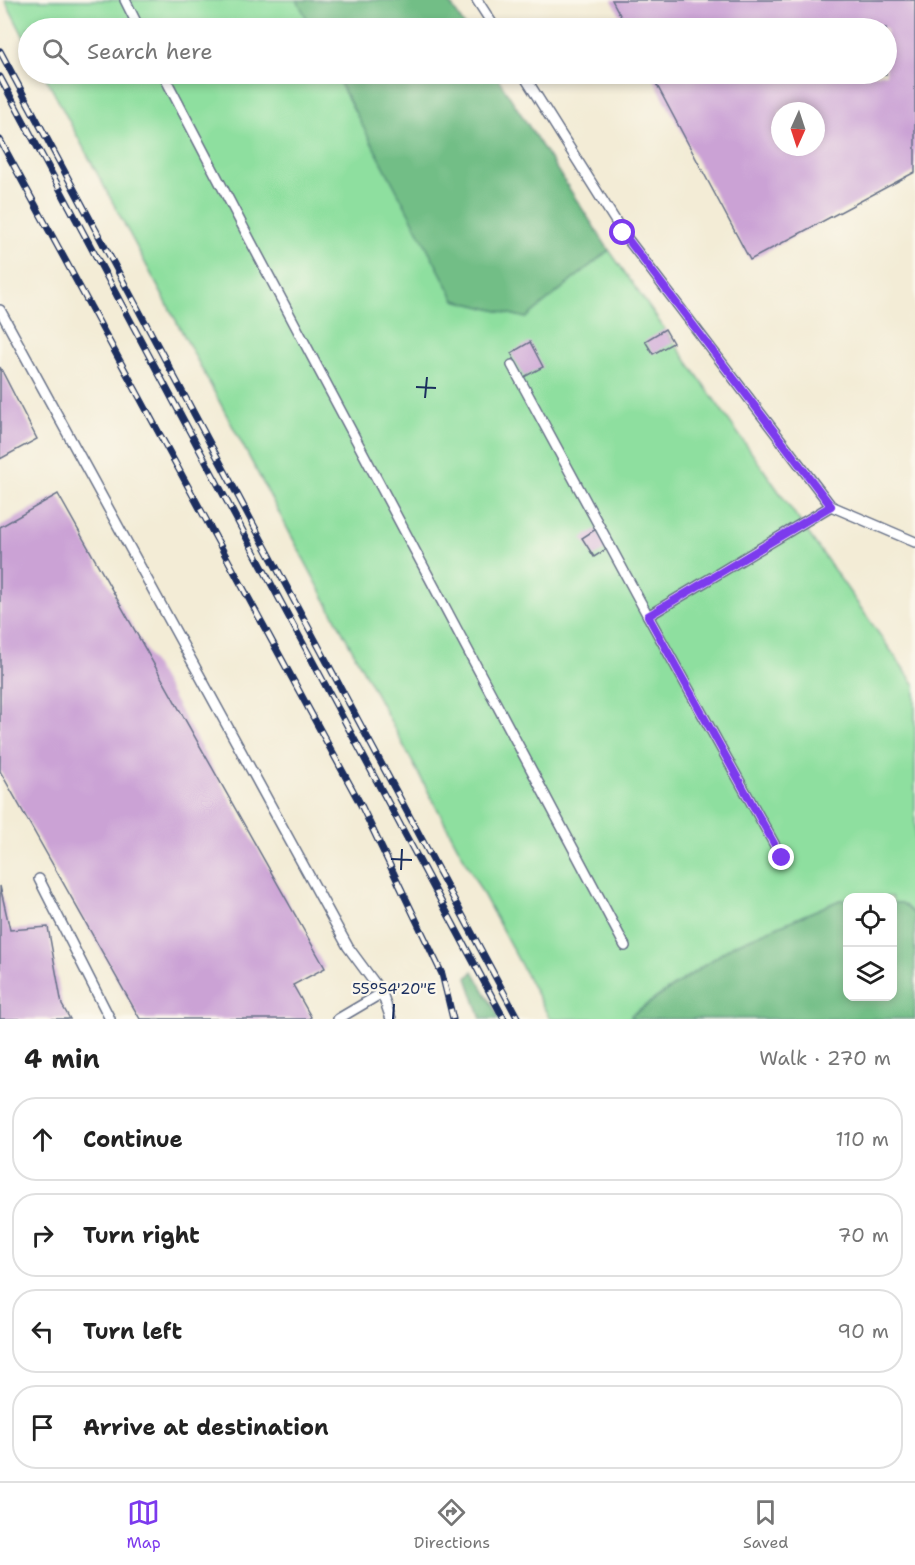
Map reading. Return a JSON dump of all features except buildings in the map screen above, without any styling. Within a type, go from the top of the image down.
[{"type":"lane","points":[[125,0],[135,18]]},
{"type":"lane","points":[[477,0],[489,18]]},
{"type":"lane","points":[[168,84],[626,946]]},
{"type":"lane","points":[[529,84],[623,233],[831,506],[915,542]]},
{"type":"lane","points":[[0,310],[348,947],[382,993],[391,1019]]},
{"type":"lane","points":[[512,365],[782,858]]},
{"type":"lane","points":[[648,616],[831,506]]},
{"type":"lane","points":[[39,879],[110,1019]]},
{"type":"lane","points":[[338,1019],[382,993]]},
{"type":"green space","points":[[5,0],[297,0],[307,18],[18,18],[18,25]]},
{"type":"green space","points":[[297,0],[448,0],[460,18],[307,18]]},
{"type":"green space","points":[[49,84],[340,84],[456,300],[526,318],[609,250],[915,685],[915,915],[902,903],[897,903],[897,893],[843,893],[843,900],[734,945],[631,1015],[633,1019],[550,1019]]},
{"type":"green space","points":[[340,84],[501,84],[609,250],[526,318],[455,300]]},
{"type":"green space","points":[[843,900],[843,1001],[897,1001],[897,903],[902,903],[915,915],[915,1019],[633,1019],[631,1016],[734,945]]},
{"type":"green space","points":[[473,971],[500,1019],[481,1019],[467,978]]},
{"type":"railway","points":[[0,51],[518,1019]]},
{"type":"railway","points":[[0,77],[504,1019]]},
{"type":"railway","points":[[0,140],[362,807],[442,974],[453,1019]]},
{"type":"route","points":[[623,233],[831,506],[648,616],[782,858]]}]
